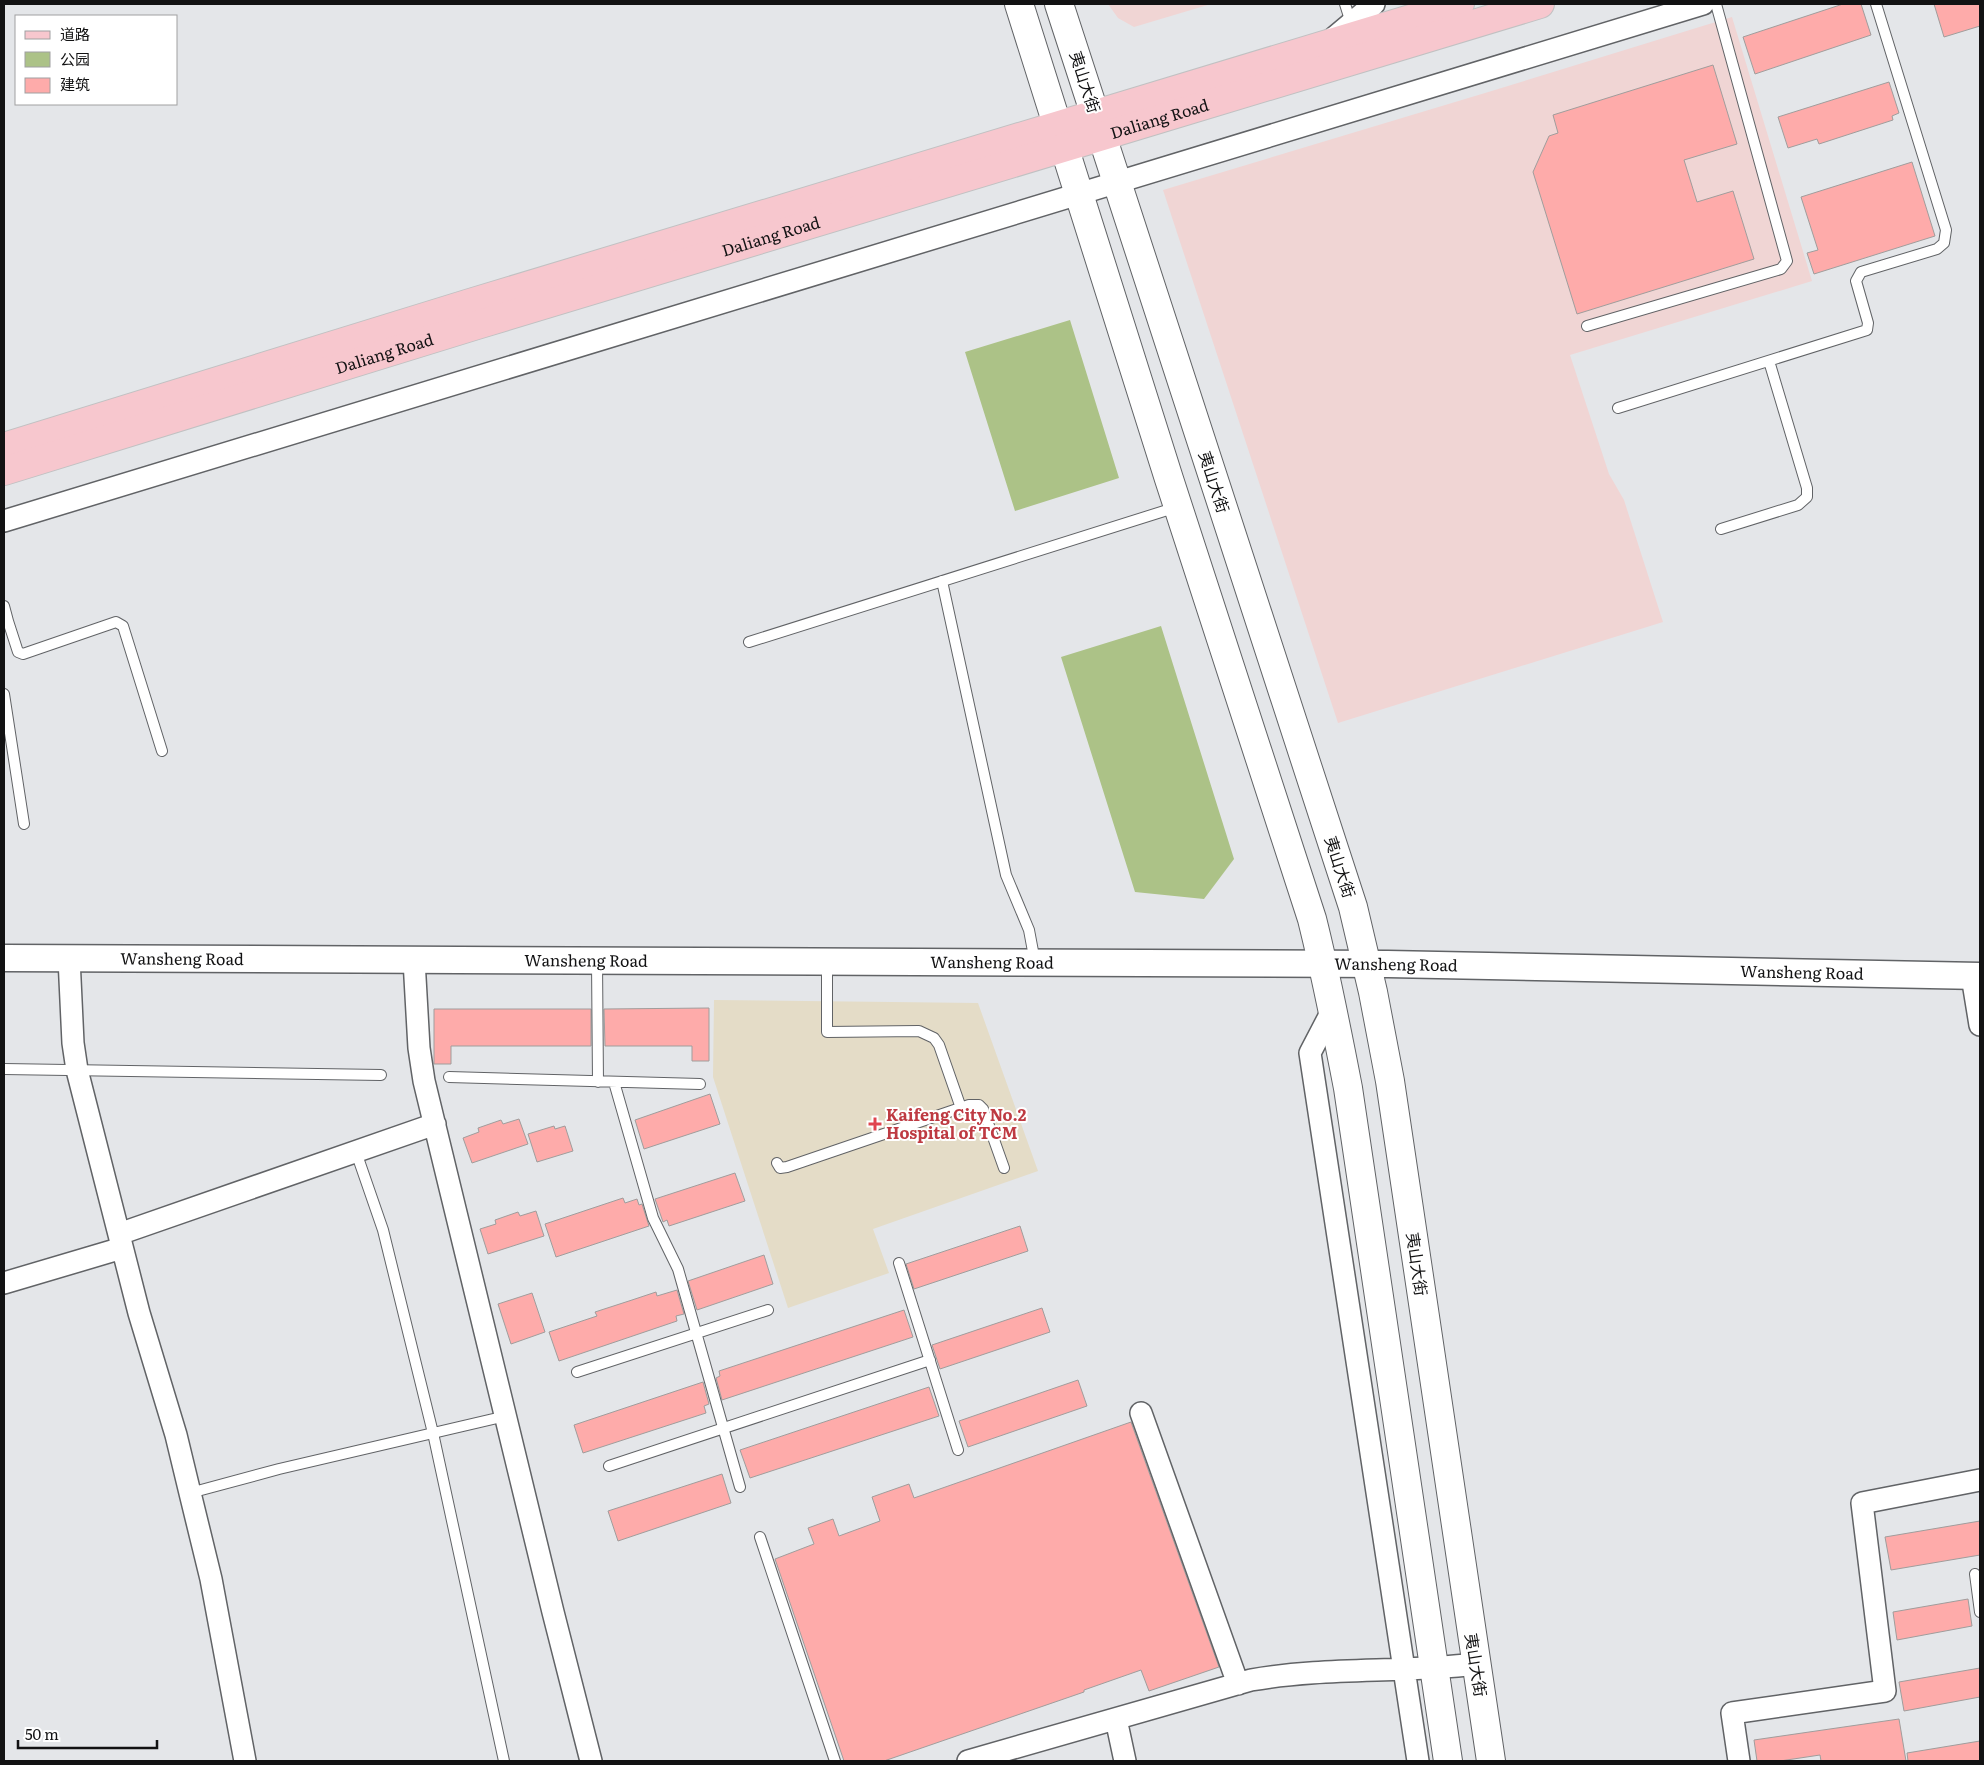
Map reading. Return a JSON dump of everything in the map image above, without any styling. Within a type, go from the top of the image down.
[{"type":"main road","points":[[1020,4],[1178,506],[1312,919],[1323,964],[1348,1088],[1448,1761]]},
{"type":"main road","name":"夷山大街","points":[[1059,4],[1353,907],[1390,1081],[1491,1761]]},
{"type":"main road","name":"Daliang Road","points":[[1098,125],[1325,45],[1460,4]]},
{"type":"main road","name":"Daliang Road","points":[[4,447],[470,303],[1098,125],[1540,4]]},
{"type":"main road","name":"Daliang Road","points":[[4,471],[467,328],[1061,136]]},
{"type":"street","points":[[1325,45],[1348,13],[1374,4]]},
{"type":"street","points":[[4,521],[1702,4]]},
{"type":"street","name":"Wansheng Road","points":[[4,958],[1366,964],[1976,976]]},
{"type":"street","points":[[69,958],[72,1043],[77,1070],[139,1313],[176,1435],[211,1579],[245,1761]]},
{"type":"street","points":[[414,960],[419,1048],[424,1081],[591,1761]]},
{"type":"street","points":[[1976,976],[1980,1024]]},
{"type":"street","points":[[1333,1009],[1310,1053],[1418,1761]]},
{"type":"street","points":[[4,1283],[435,1124]]},
{"type":"street","points":[[1141,1413],[1238,1684]]},
{"type":"street","points":[[1740,1761],[1732,1713],[1885,1691],[1862,1503],[1980,1480]]},
{"type":"street","points":[[968,1761],[991,1758],[1238,1684],[1287,1674],[1434,1669],[1476,1664]]},
{"type":"street","points":[[1116,1719],[1125,1761]]},
{"type":"lane","points":[[1587,326],[1781,269],[1787,261],[1716,4]]},
{"type":"lane","points":[[1618,408],[1867,330],[1868,323],[1856,282],[1862,272],[1936,249],[1944,243],[1946,230],[1876,4]]},
{"type":"lane","points":[[1721,529],[1798,505],[1808,497],[1807,488],[1768,361]]},
{"type":"lane","points":[[749,642],[1178,506]]},
{"type":"lane","points":[[942,581],[1006,874],[1029,930],[1035,963]]},
{"type":"lane","points":[[4,606],[6,622],[18,652],[23,654],[116,622],[123,626],[162,751]]},
{"type":"lane","points":[[4,694],[24,824]]},
{"type":"lane","points":[[597,961],[598,1082]]},
{"type":"lane","points":[[827,962],[827,1032],[919,1031],[934,1038],[939,1045],[961,1108]]},
{"type":"lane","points":[[4,1069],[381,1075]]},
{"type":"lane","points":[[449,1077],[700,1084]]},
{"type":"lane","points":[[614,1082],[653,1218],[678,1269],[740,1487]]},
{"type":"lane","points":[[777,1163],[780,1168],[787,1167],[969,1105],[979,1106],[983,1109],[1004,1168]]},
{"type":"lane","points":[[356,1152],[383,1230],[433,1433],[504,1761]]},
{"type":"lane","points":[[900,1263],[958,1450]]},
{"type":"lane","points":[[577,1372],[768,1310]]},
{"type":"lane","points":[[609,1466],[930,1360]]},
{"type":"lane","points":[[190,1493],[279,1469],[506,1416]]},
{"type":"lane","points":[[760,1537],[835,1761]]},
{"type":"lane","points":[[1975,1574],[1980,1612]]},
{"type":"shaded area","points":[[1108,4],[1211,4],[1134,27],[1118,18]]},
{"type":"shaded area","points":[[1732,17],[1812,281],[1570,355],[1609,474],[1624,500],[1663,622],[1338,723],[1163,190]]},
{"type":"shaded area","name":"Kaifeng City No.2 Hospital of TCM","points":[[714,1000],[978,1003],[1038,1171],[873,1229],[889,1273],[788,1308],[713,1077]]},
{"type":"green space","points":[[1070,320],[1119,478],[1015,511],[965,352]]},
{"type":"green space","points":[[1161,626],[1234,859],[1204,899],[1135,892],[1061,657]]},
{"type":"building","points":[[1843,4],[1861,4],[1871,35],[1755,74],[1743,37]]},
{"type":"building","points":[[1934,4],[1980,4],[1980,26],[1944,37]]},
{"type":"building","points":[[1713,65],[1737,144],[1684,160],[1697,202],[1733,191],[1754,259],[1577,314],[1533,172],[1549,136],[1558,133],[1553,115]]},
{"type":"building","points":[[1889,82],[1899,113],[1892,116],[1893,120],[1819,144],[1817,139],[1788,148],[1778,117]]},
{"type":"building","points":[[1912,162],[1935,236],[1814,274],[1807,253],[1818,250],[1801,197]]},
{"type":"building","points":[[709,1008],[709,1061],[692,1061],[692,1046],[605,1046],[604,1009]]},
{"type":"building","points":[[434,1009],[591,1009],[591,1046],[451,1046],[451,1064],[434,1064]]},
{"type":"building","points":[[710,1094],[720,1124],[644,1149],[635,1120]]},
{"type":"building","points":[[519,1119],[528,1144],[472,1163],[463,1138],[479,1132],[478,1128],[501,1120],[503,1124]]},
{"type":"building","points":[[554,1126],[555,1129],[565,1126],[573,1151],[537,1162],[528,1134]]},
{"type":"building","points":[[735,1173],[745,1201],[669,1226],[667,1220],[663,1222],[655,1199]]},
{"type":"building","points":[[623,1198],[625,1203],[637,1199],[639,1205],[642,1204],[649,1226],[556,1257],[545,1224]]},
{"type":"building","points":[[536,1211],[544,1236],[488,1254],[480,1229],[496,1224],[495,1220],[518,1212],[520,1216]]},
{"type":"building","points":[[1020,1226],[1028,1251],[914,1289],[906,1264]]},
{"type":"building","points":[[764,1255],[773,1284],[697,1310],[688,1281]]},
{"type":"building","points":[[677,1290],[684,1314],[676,1316],[677,1321],[559,1361],[549,1332],[597,1316],[595,1312],[656,1292],[657,1296]]},
{"type":"building","points":[[532,1293],[545,1332],[511,1344],[498,1304]]},
{"type":"building","points":[[1042,1308],[1050,1332],[940,1369],[932,1345]]},
{"type":"building","points":[[904,1310],[913,1337],[722,1400],[716,1378],[720,1376],[719,1371]]},
{"type":"building","points":[[1078,1380],[1087,1406],[968,1447],[959,1421]]},
{"type":"building","points":[[703,1382],[709,1404],[704,1406],[706,1413],[583,1453],[574,1425]]},
{"type":"building","points":[[929,1387],[939,1416],[750,1478],[740,1450]]},
{"type":"building","points":[[1131,1422],[1219,1667],[1149,1691],[1141,1670],[1084,1690],[1084,1692],[884,1761],[844,1761],[775,1559],[814,1544],[808,1528],[833,1519],[839,1536],[880,1521],[872,1497],[909,1484],[914,1498]]},
{"type":"building","points":[[722,1474],[731,1503],[618,1541],[608,1511]]},
{"type":"building","points":[[1980,1521],[1980,1555],[1891,1570],[1885,1537]]},
{"type":"building","points":[[1968,1599],[1972,1626],[1897,1640],[1893,1612]]},
{"type":"building","points":[[1980,1668],[1980,1697],[1904,1711],[1899,1682]]},
{"type":"building","points":[[1899,1719],[1906,1761],[1821,1761],[1820,1755],[1780,1761],[1757,1761],[1754,1740]]},
{"type":"building","points":[[1980,1741],[1980,1761],[1908,1761],[1907,1753]]},
{"type":"place","name":"Kaifeng City No.2 Hospital of TCM","points":[[875,1124]]}]
